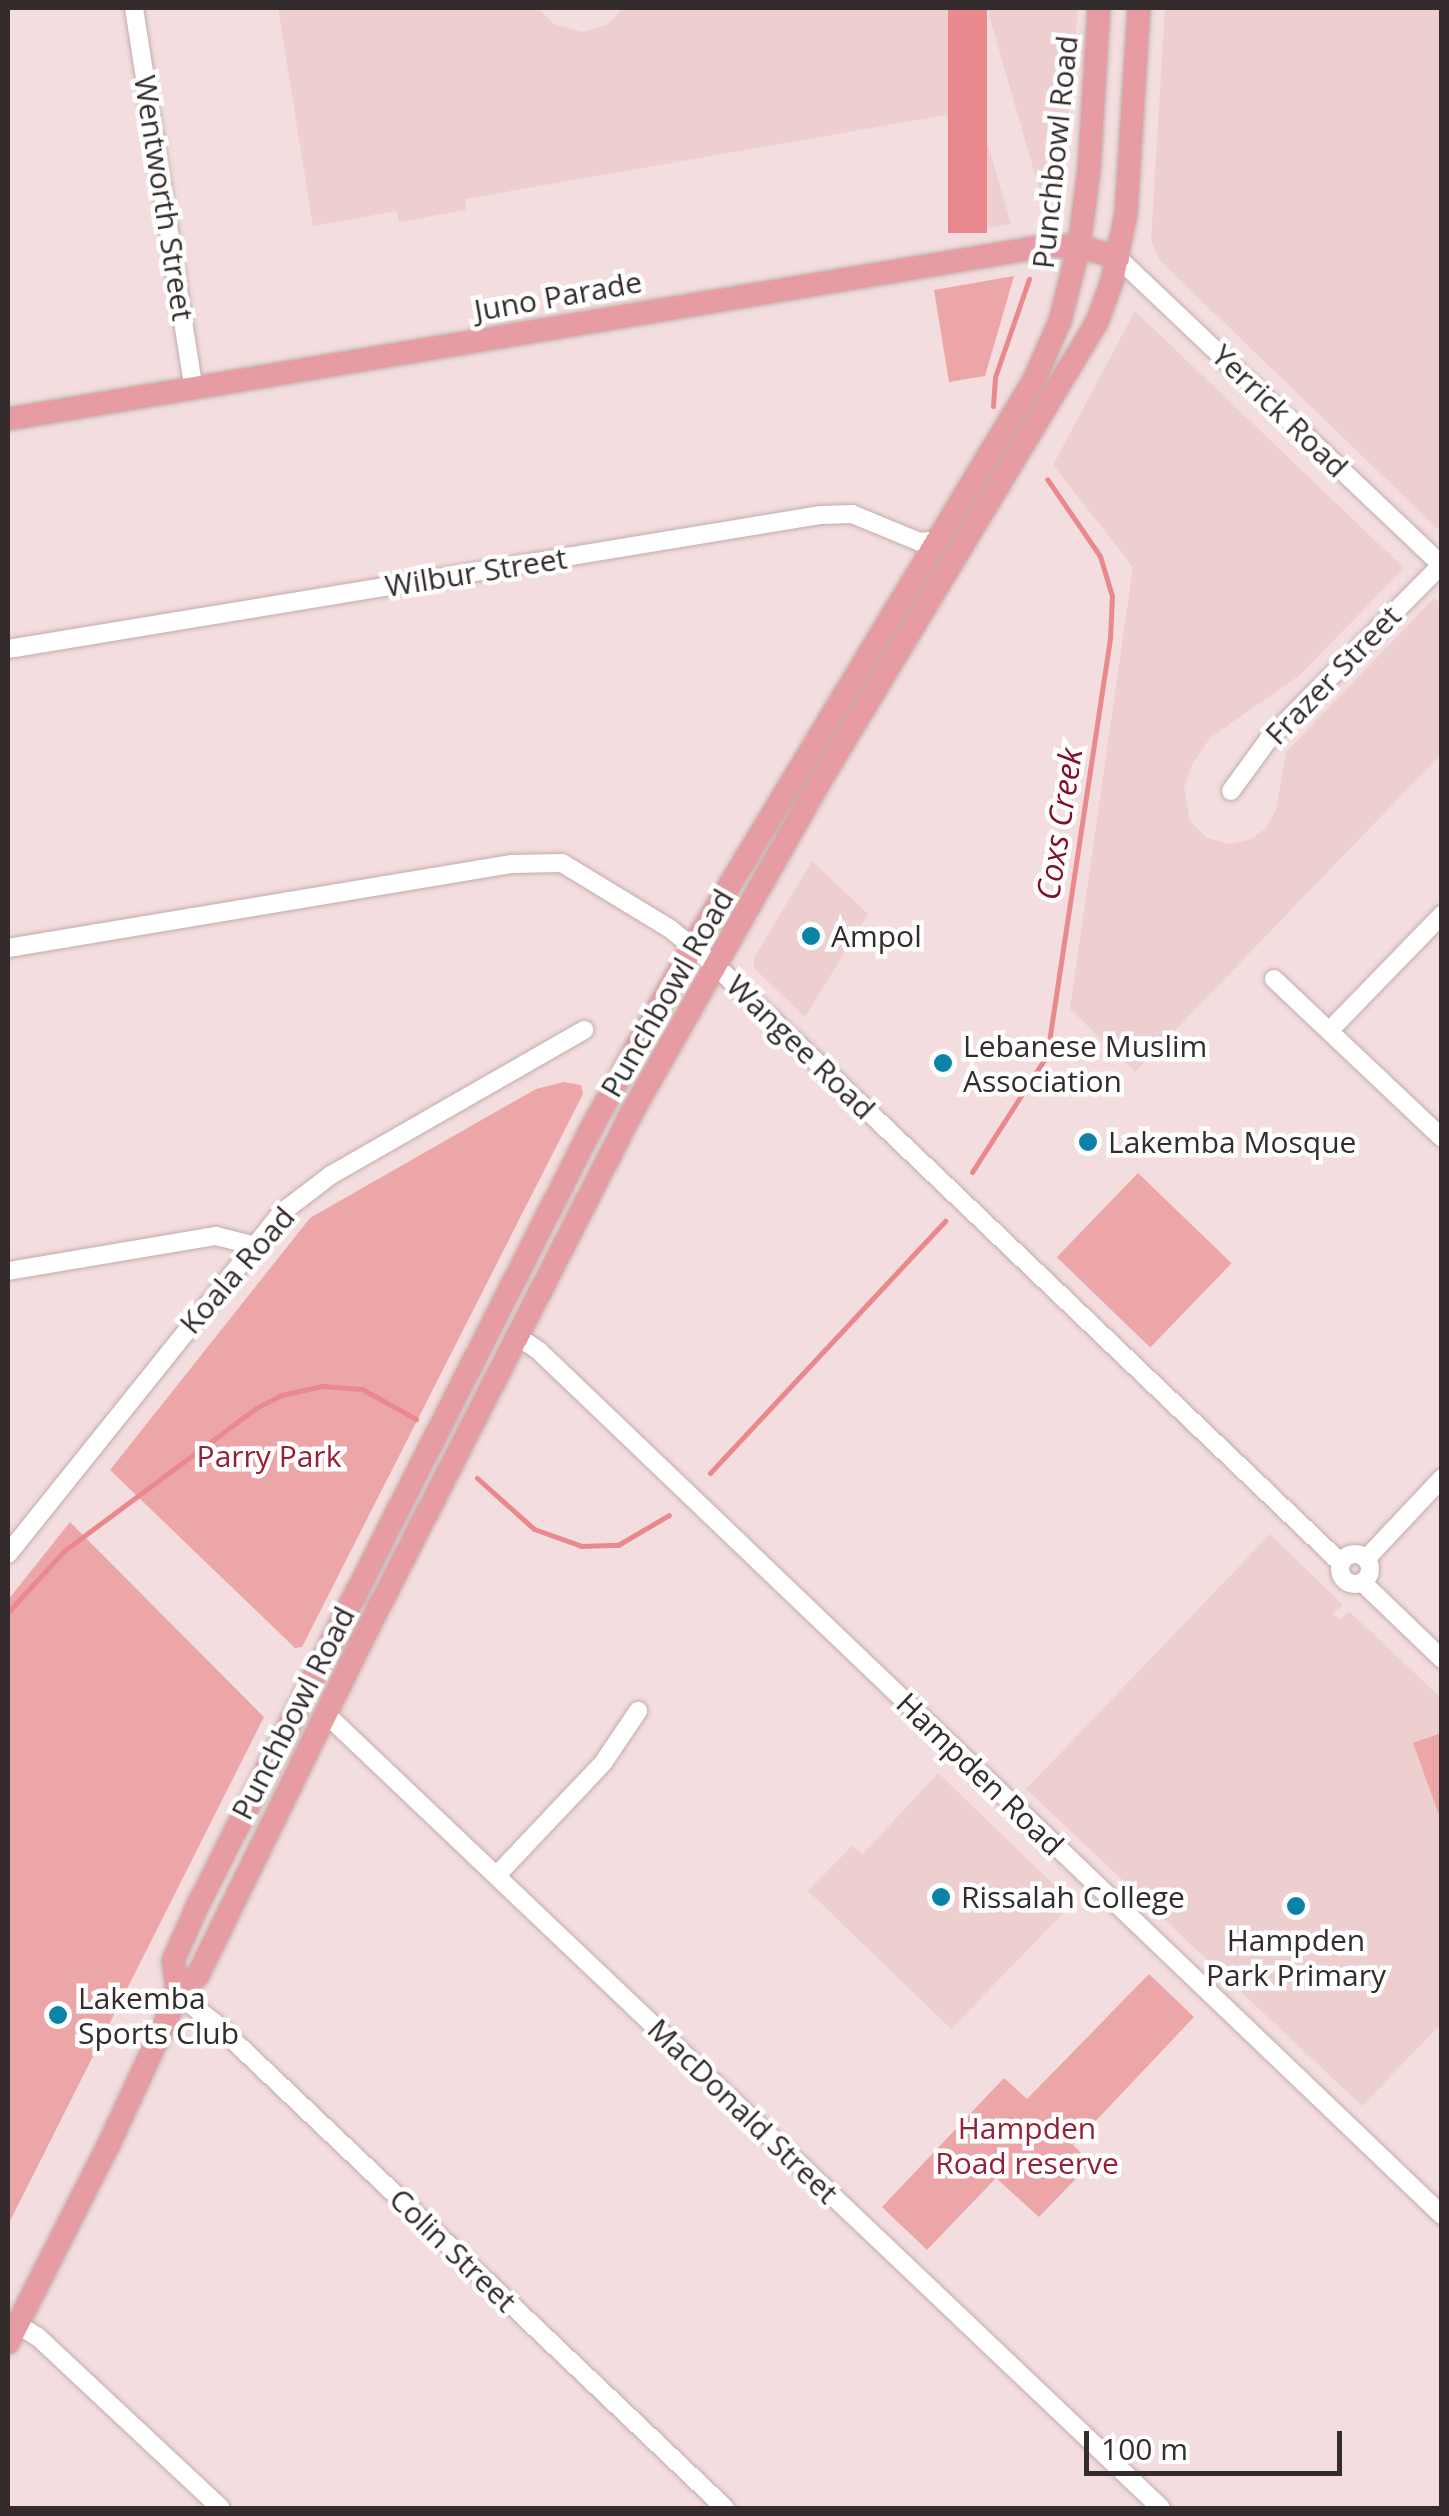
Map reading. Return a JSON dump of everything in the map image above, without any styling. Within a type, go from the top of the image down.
[{"type":"main road","name":"Punchbowl Road","points":[[178,1995],[173,1961],[197,1907],[593,1125],[693,946],[1034,380],[1060,321],[1079,246],[1089,170],[1099,8]]},
{"type":"main road","name":"Punchbowl Road","points":[[12,2334],[110,2142],[178,1995],[198,1975],[631,1114],[870,698],[1086,342],[1104,304],[1118,258],[1129,174],[1139,8]]},
{"type":"main road","name":"Juno Parade","points":[[8,419],[1046,246],[1079,246],[1118,258]]},
{"type":"street","name":"Wentworth Street","points":[[134,8],[194,389]]},
{"type":"street","name":"Yerrick Road","points":[[1118,258],[1441,566]]},
{"type":"street","name":"Wilbur Street","points":[[8,649],[821,516],[852,514],[920,542],[940,540]]},
{"type":"street","name":"Frazer Street","points":[[1232,791],[1268,740],[1441,566]]},
{"type":"street","name":"Wangee Road","points":[[8,948],[545,861],[578,871],[693,946],[716,966],[1340,1562]]},
{"type":"street","points":[[1330,1030],[1442,914]]},
{"type":"street","points":[[1274,979],[1442,1138]]},
{"type":"street","name":"Koala Road","points":[[8,1554],[280,1214],[331,1175],[584,1030]]},
{"type":"street","points":[[8,1271],[216,1236],[253,1246]]},
{"type":"street","name":"Hampden Road","points":[[518,1336],[1442,2215]]},
{"type":"street","points":[[1366,1560],[1442,1478]]},
{"type":"street","points":[[1362,1582],[1370,1572],[1366,1560],[1352,1554],[1340,1562],[1344,1581],[1362,1582],[1442,1658]]},
{"type":"street","points":[[498,1874],[603,1763],[638,1711]]},
{"type":"street","name":"MacDonald Street","points":[[326,1714],[1161,2508]]},
{"type":"street","name":"Colin Street","points":[[178,1995],[215,2023],[724,2508]]},
{"type":"street","points":[[12,2334],[38,2337],[221,2508]]},
{"type":"shaded area","points":[[278,8],[537,8],[554,24],[582,32],[607,25],[623,8],[948,8],[1011,224],[979,229],[946,115],[465,199],[466,210],[399,222],[397,211],[313,226]]},
{"type":"shaded area","points":[[948,8],[987,8],[987,233],[948,233]]},
{"type":"shaded area","points":[[987,8],[1078,8],[1061,202],[1047,216]]},
{"type":"shaded area","points":[[1165,8],[1441,8],[1441,532],[1160,261],[1151,241]]},
{"type":"shaded area","points":[[1135,311],[1404,568],[1300,675],[1210,738],[1192,764],[1184,788],[1190,821],[1207,838],[1230,844],[1251,839],[1266,828],[1276,810],[1286,752],[1434,598],[1442,605],[1442,753],[1135,1072],[1070,1009],[1133,567],[1053,465]]},
{"type":"shaded area","name":"Ampol","points":[[812,861],[868,914],[805,1017],[754,968],[754,958]]},
{"type":"shaded area","name":"Hampden Park Primary","points":[[1270,1534],[1343,1605],[1332,1614],[1340,1620],[1349,1611],[1441,1698],[1441,2024],[1362,2106],[1026,1789]]},
{"type":"shaded area","name":"Rissalah College","points":[[938,1773],[1073,1903],[951,2029],[808,1891],[852,1846],[863,1854]]},
{"type":"green space","points":[[1014,276],[985,376],[949,382],[934,290]]},
{"type":"green space","name":"Parry Park","points":[[564,1082],[581,1085],[583,1094],[302,1647],[295,1648],[110,1470],[310,1218],[536,1089]]},
{"type":"green space","points":[[1138,1173],[1232,1263],[1150,1347],[1057,1257]]},
{"type":"green space","points":[[70,1522],[264,1717],[8,2225],[8,1600]]},
{"type":"green space","points":[[1441,1733],[1442,1817],[1440,1818],[1413,1743]]},
{"type":"green space","name":"Hampden Road reserve","points":[[1149,1974],[1194,2017],[1073,2145],[1091,2163],[1039,2217],[996,2178],[927,2250],[882,2207],[1004,2078],[1027,2099]]},
{"type":"waterway","name":"Coxs Creek","points":[[993,406],[995,377],[1029,279]]},
{"type":"waterway","name":"Coxs Creek","points":[[972,1172],[1047,1055],[1110,638],[1112,596],[1100,556],[1047,479]]},
{"type":"waterway","name":"Coxs Creek","points":[[710,1473],[945,1221]]},
{"type":"waterway","name":"Coxs Creek","points":[[8,1612],[65,1550],[256,1408],[281,1395],[322,1386],[362,1389],[416,1419]]},
{"type":"waterway","name":"Coxs Creek","points":[[477,1478],[534,1529],[582,1546],[618,1545],[669,1515]]},
{"type":"place","name":"Ampol","points":[[811,936]]},
{"type":"place","name":"Lebanese Muslim Association","points":[[943,1063]]},
{"type":"place","name":"Lakemba Mosque","points":[[1088,1142]]},
{"type":"place","name":"Rissalah College","points":[[941,1897]]},
{"type":"place","name":"Hampden Park Primary","points":[[1296,1906]]},
{"type":"place","name":"Lakemba Sports Club","points":[[58,2015]]}]
